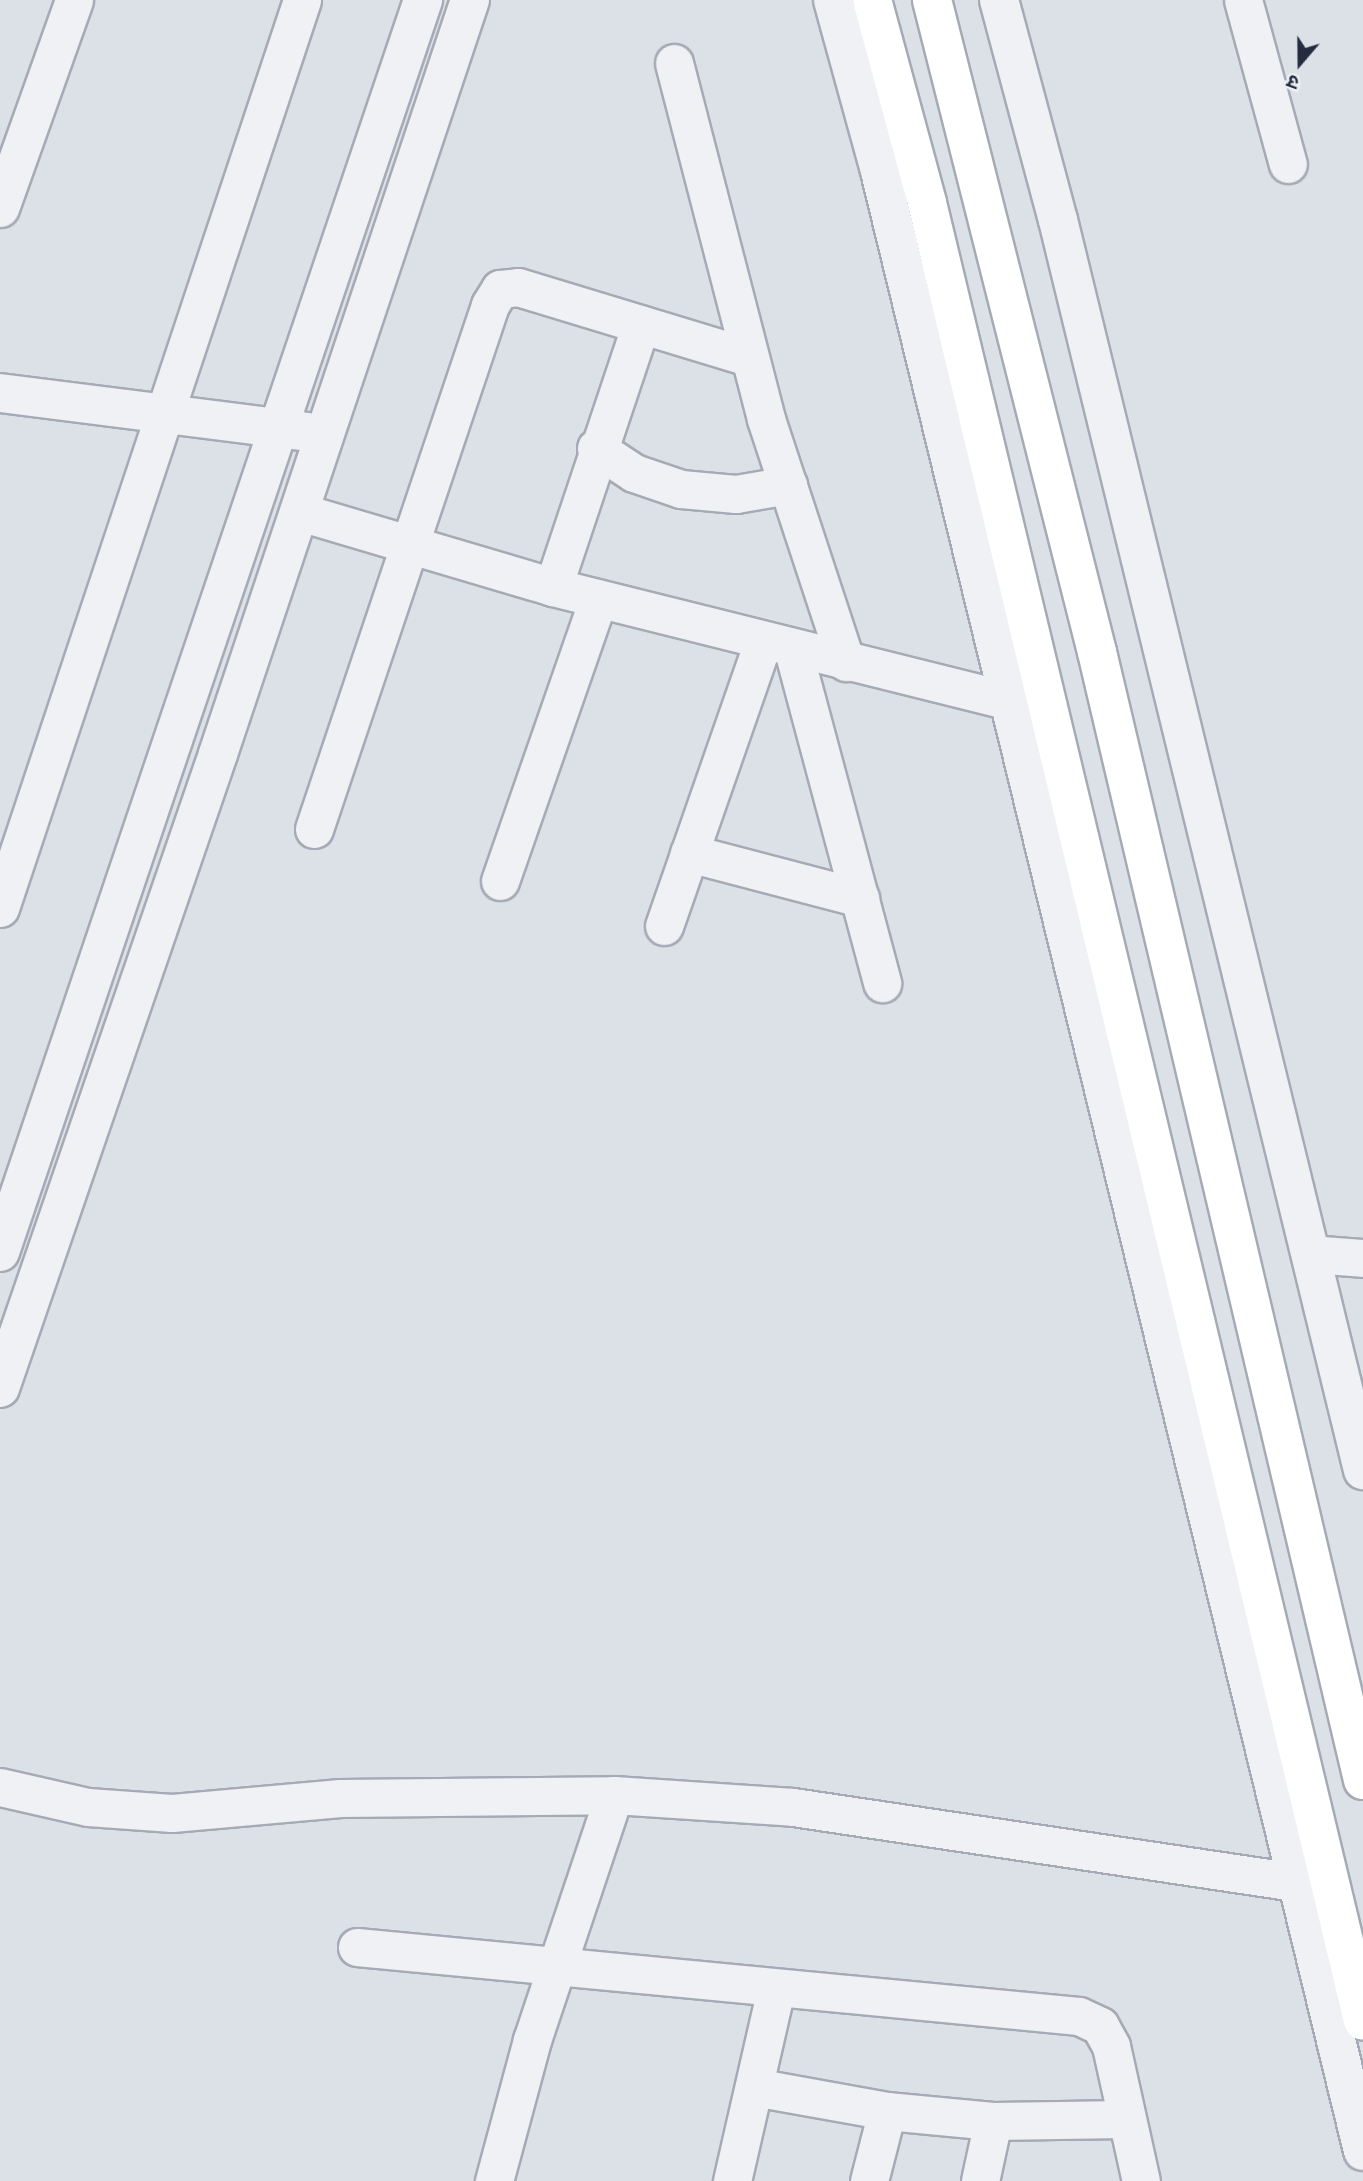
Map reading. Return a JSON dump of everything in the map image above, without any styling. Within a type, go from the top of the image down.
[{"type":"highway","points":[[872,0],[927,203],[1363,2020]]},
{"type":"highway","points":[[932,0],[1097,652],[1363,1780]]},
{"type":"street","points":[[0,208],[10,158],[74,0]]},
{"type":"street","points":[[0,908],[302,0]]},
{"type":"street","points":[[0,1252],[282,427],[423,0]]},
{"type":"street","points":[[0,1388],[300,512],[470,0]]},
{"type":"street","points":[[833,0],[880,171],[1295,1882],[1363,2151]]},
{"type":"street","points":[[999,0],[1058,220],[1363,1471]]},
{"type":"street","points":[[1242,0],[1288,164]]},
{"type":"street","points":[[674,63],[749,357],[846,662]]},
{"type":"street","points":[[314,830],[489,305],[500,289],[518,287],[749,357]]},
{"type":"street","points":[[553,587],[596,449],[641,324]]},
{"type":"street","points":[[0,393],[282,427],[325,436]]},
{"type":"street","points":[[596,449],[634,473],[681,489],[736,494],[788,485]]},
{"type":"street","points":[[300,512],[410,548],[598,599],[778,646],[1009,701]]},
{"type":"street","points":[[500,881],[598,599]]},
{"type":"street","points":[[664,926],[689,853],[778,646]]},
{"type":"street","points":[[778,646],[860,898],[882,983]]},
{"type":"street","points":[[689,853],[860,898]]},
{"type":"street","points":[[1311,1254],[1363,1258]]},
{"type":"street","points":[[0,1787],[88,1807],[172,1813],[340,1798],[614,1795],[793,1807],[1295,1882]]},
{"type":"street","points":[[494,2181],[557,1965],[614,1795]]},
{"type":"street","points":[[357,1947],[1079,2016],[1100,2026],[1111,2046],[1140,2181]]},
{"type":"street","points":[[732,2181],[776,1989]]},
{"type":"street","points":[[754,2087],[887,2111],[993,2121],[1125,2119]]},
{"type":"street","points":[[869,2181],[887,2111]]},
{"type":"street","points":[[980,2181],[993,2121]]}]
